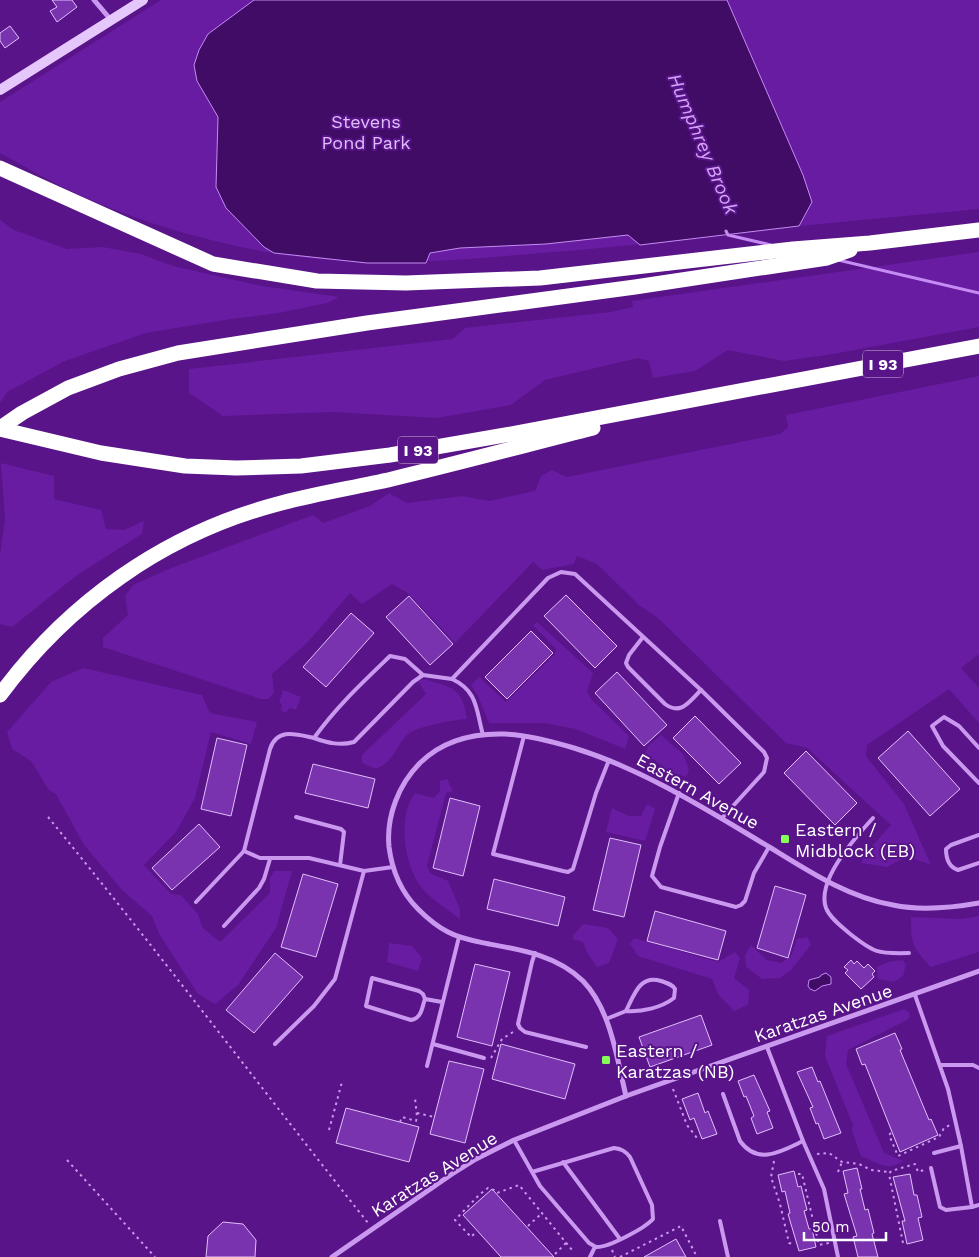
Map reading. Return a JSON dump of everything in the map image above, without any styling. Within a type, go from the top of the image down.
[{"type":"highway","points":[[0,168],[213,264],[317,281],[406,283],[540,278],[979,230]]},
{"type":"highway","points":[[0,429],[22,413],[68,388],[119,369],[178,353],[367,323],[635,287],[827,258],[870,243]]},
{"type":"highway","name":"I 93","points":[[0,429],[101,453],[185,466],[236,468],[301,466],[400,453],[979,346]]},
{"type":"highway","points":[[0,695],[33,653],[70,616],[110,584],[200,531],[273,505],[324,492],[391,479],[732,392]]},
{"type":"street","points":[[94,0],[111,20]]},
{"type":"street","points":[[0,90],[143,0]]},
{"type":"street","name":"Eastern Avenue","points":[[626,1096],[606,1019],[597,1000],[582,980],[561,964],[536,953],[458,937],[438,926],[410,901],[397,879],[388,842],[391,816],[398,796],[411,773],[421,762],[442,746],[483,734],[524,736],[563,745],[634,770],[679,793],[828,882],[873,900],[904,907],[941,908],[979,903]]},
{"type":"street","name":"Karatzas Avenue","points":[[332,1257],[452,1174],[476,1159],[514,1140],[626,1096],[916,995],[979,971]]},
{"type":"lane","points":[[452,679],[548,578],[561,572],[575,574],[701,690],[764,752],[767,758],[764,772],[722,818]]},
{"type":"lane","points":[[643,637],[626,659],[626,663],[665,704],[672,709],[679,709],[701,690]]},
{"type":"lane","points":[[314,738],[330,716],[390,656],[405,659],[423,675],[452,679],[468,689],[472,695],[483,734]]},
{"type":"lane","points":[[196,902],[244,852],[273,740],[277,736],[284,734],[314,738],[331,743],[345,744],[354,742],[413,682],[423,675]]},
{"type":"lane","points":[[979,748],[959,726],[944,717],[932,726],[943,746],[979,783]]},
{"type":"lane","points":[[524,736],[493,854],[568,872],[573,869],[596,793],[609,760]]},
{"type":"lane","points":[[679,793],[652,876],[661,887],[736,907],[745,901],[757,867],[769,847]]},
{"type":"lane","points":[[296,817],[341,829],[344,832],[340,866]]},
{"type":"lane","points":[[873,818],[843,852],[828,882],[824,900],[826,908],[838,924],[875,952],[884,954],[909,953]]},
{"type":"lane","points":[[979,836],[951,845],[946,850],[946,856],[950,865],[958,870],[979,864]]},
{"type":"lane","points":[[244,852],[260,858],[270,859],[309,858],[364,871],[393,867]]},
{"type":"lane","points":[[224,926],[258,888],[264,879],[270,859]]},
{"type":"lane","points":[[275,1044],[314,1006],[335,979],[364,871]]},
{"type":"lane","points":[[427,1066],[458,937]]},
{"type":"lane","points":[[536,953],[532,962],[518,1024],[520,1028],[525,1032],[586,1047]]},
{"type":"lane","points":[[372,978],[419,991],[425,999],[419,1016],[412,1020],[366,1006],[372,978]]},
{"type":"lane","points":[[606,1019],[626,1011],[644,1010],[669,1002],[674,998],[676,989],[673,985],[657,980],[648,980],[640,983],[626,1011]]},
{"type":"lane","points":[[916,995],[948,1089],[972,1207]]},
{"type":"lane","points":[[425,999],[442,1002]]},
{"type":"lane","points":[[433,1044],[484,1058]]},
{"type":"lane","points":[[767,1047],[803,1141],[824,1189],[838,1257]]},
{"type":"lane","points":[[940,1065],[973,1065],[979,1068]]},
{"type":"lane","points":[[723,1094],[744,1148],[759,1154],[768,1155],[803,1141]]},
{"type":"lane","points":[[514,1140],[532,1172],[540,1186],[589,1243],[595,1246],[603,1246],[648,1225],[653,1219],[652,1205],[630,1157],[625,1151],[614,1148],[532,1172]]},
{"type":"lane","points":[[934,1153],[961,1146]]},
{"type":"lane","points":[[563,1162],[620,1239]]},
{"type":"lane","points":[[931,1168],[940,1207],[946,1210],[979,1206]]},
{"type":"lane","points":[[720,1221],[728,1257]]},
{"type":"lane","points":[[590,1257],[595,1246]]},
{"type":"path","points":[[48,817],[130,917],[270,1100],[372,1228]]},
{"type":"path","points":[[484,1058],[490,1058],[502,1039],[520,1028]]},
{"type":"path","points":[[329,1130],[342,1082]]},
{"type":"path","points":[[673,1089],[687,1125],[697,1138]]},
{"type":"path","points":[[400,1122],[402,1117],[416,1121],[416,1098]]},
{"type":"path","points":[[417,1113],[434,1117]]},
{"type":"path","points":[[891,1133],[889,1135],[898,1156],[939,1137],[944,1128],[956,1123]]},
{"type":"path","points":[[776,1153],[771,1178],[780,1204],[789,1243],[794,1244]]},
{"type":"path","points":[[810,1155],[829,1153],[842,1162],[859,1164],[871,1170],[888,1172],[889,1174]]},
{"type":"path","points":[[67,1160],[155,1257]]},
{"type":"path","points":[[838,1172],[842,1162]]},
{"type":"path","points":[[889,1174],[891,1171],[915,1164],[918,1172],[931,1168]]},
{"type":"path","points":[[798,1174],[802,1174],[819,1245]]},
{"type":"path","points":[[889,1174],[903,1242]]},
{"type":"path","points":[[474,1234],[471,1237],[455,1220],[488,1188],[497,1193],[519,1185],[572,1250]]},
{"type":"path","points":[[528,1226],[542,1213]]},
{"type":"path","points":[[620,1257],[681,1226],[697,1257]]},
{"type":"path","points":[[554,1254],[566,1243]]},
{"type":"green space","name":"Stevens Pond Park","points":[[161,0],[979,0],[979,209],[799,226],[614,247],[518,255],[413,262],[343,261],[308,258],[244,248],[160,226],[79,195],[0,153],[0,102]]},
{"type":"green space","points":[[0,220],[14,230],[67,249],[103,247],[141,254],[173,266],[262,286],[339,297],[327,303],[279,313],[146,333],[65,361],[7,392],[0,403]]},
{"type":"green space","points":[[979,252],[979,327],[833,354],[784,361],[728,350],[695,371],[653,378],[649,361],[638,358],[545,380],[511,405],[436,418],[333,412],[223,416],[189,393],[189,369],[453,339],[465,328],[611,312],[633,307],[632,301]]},
{"type":"green space","points":[[979,376],[979,654],[961,668],[979,688],[979,723],[949,689],[867,745],[866,756],[904,804],[931,865],[907,856],[887,867],[861,863],[865,854],[891,825],[807,748],[786,743],[658,618],[639,605],[597,564],[577,556],[574,564],[542,570],[533,562],[455,643],[408,593],[392,584],[362,604],[350,593],[307,643],[272,674],[274,693],[268,699],[261,699],[103,647],[103,638],[128,615],[125,596],[133,585],[171,568],[313,515],[323,523],[370,506],[389,493],[407,503],[462,496],[489,501],[535,491],[541,476],[552,470],[567,477],[780,434],[788,427],[786,415]]},
{"type":"green space","points":[[1,463],[54,476],[54,499],[101,510],[106,529],[124,530],[144,521],[142,534],[76,576],[12,627],[0,624],[0,555],[5,519]]},
{"type":"green space","points":[[537,622],[593,673],[587,691],[592,700],[629,736],[625,749],[576,729],[544,723],[489,723],[478,696],[471,685],[479,677],[506,702],[555,654],[556,649],[533,625]]},
{"type":"green space","points":[[83,668],[202,695],[210,713],[257,722],[251,744],[211,732],[195,798],[176,832],[144,865],[171,894],[181,895],[198,914],[202,927],[220,942],[270,893],[270,878],[274,871],[292,871],[276,928],[238,985],[215,1004],[198,994],[159,934],[152,916],[122,890],[84,845],[56,794],[49,790],[31,761],[12,749],[7,732],[51,682]]},
{"type":"green space","points":[[424,679],[449,687],[459,694],[467,719],[436,724],[412,732],[407,735],[387,762],[376,769],[362,763],[362,755],[426,694],[418,681]]},
{"type":"green space","points":[[283,690],[301,697],[296,710],[290,708],[285,713],[282,711],[282,704],[279,703]]},
{"type":"green space","points":[[661,735],[683,754],[689,770],[686,777],[669,771],[645,753],[648,746]]},
{"type":"green space","points":[[447,779],[453,791],[446,793],[427,866],[430,873],[448,881],[460,909],[460,919],[434,900],[421,887],[410,866],[405,840],[406,814],[409,803],[415,793],[434,798],[440,791],[440,781]]},
{"type":"green space","points":[[647,804],[655,809],[645,841],[606,832],[612,808],[629,816],[641,816]]},
{"type":"green space","points":[[979,916],[979,952],[931,967],[916,950],[911,933],[911,917],[962,919]]},
{"type":"green space","points":[[583,924],[608,928],[618,939],[609,963],[597,967],[583,942],[573,939],[573,936]]},
{"type":"green space","points":[[807,937],[811,945],[791,970],[780,978],[762,979],[746,967],[745,955],[751,945],[767,960],[781,963],[791,956],[797,939]]},
{"type":"green space","points":[[634,938],[718,962],[735,952],[740,958],[734,978],[749,990],[748,1005],[734,1011],[718,994],[712,979],[638,956],[630,944]]},
{"type":"green space","points":[[389,943],[412,946],[422,958],[418,971],[387,962]]},
{"type":"green space","points":[[903,960],[906,965],[903,976],[894,982],[878,979],[877,967],[888,962]]},
{"type":"green space","points":[[904,1009],[909,1012],[910,1017],[907,1020],[848,1050],[846,1064],[884,1153],[904,1161],[893,1166],[887,1166],[861,1156],[852,1131],[853,1125],[825,1056],[827,1036]]},
{"type":"water","name":"Stevens Pond Park","points":[[254,0],[727,0],[803,175],[812,202],[799,226],[640,245],[628,235],[546,244],[460,248],[430,253],[426,263],[367,263],[274,253],[264,247],[226,208],[216,187],[218,117],[197,81],[194,65],[199,50],[208,34]]},
{"type":"water","points":[[826,973],[831,977],[831,984],[822,986],[815,991],[810,989],[808,986],[809,980]]},
{"type":"building","points":[[52,0],[72,0],[77,7],[57,22],[50,11],[57,7]]},
{"type":"building","points":[[10,26],[19,38],[5,48],[0,41],[0,33]]},
{"type":"building","points":[[566,595],[617,646],[595,668],[544,616]]},
{"type":"building","points":[[409,596],[453,644],[430,665],[386,617]]},
{"type":"building","points":[[351,613],[374,633],[326,687],[303,667]]},
{"type":"building","points":[[531,631],[553,653],[507,699],[485,677]]},
{"type":"building","points":[[617,672],[667,725],[644,746],[595,693]]},
{"type":"building","points":[[695,716],[741,763],[719,784],[673,738]]},
{"type":"building","points":[[908,731],[960,789],[930,816],[878,758]]},
{"type":"building","points":[[217,738],[247,745],[231,816],[201,809]]},
{"type":"building","points":[[806,751],[857,803],[835,825],[784,773]]},
{"type":"building","points":[[313,764],[375,779],[368,808],[305,793]]},
{"type":"building","points":[[450,798],[480,806],[463,876],[433,868]]},
{"type":"building","points":[[199,824],[220,847],[172,890],[152,868]]},
{"type":"building","points":[[610,838],[641,845],[624,917],[593,910]]},
{"type":"building","points":[[303,874],[338,884],[316,957],[281,947]]},
{"type":"building","points":[[494,879],[565,897],[558,926],[487,909]]},
{"type":"building","points":[[775,886],[806,895],[788,958],[757,948]]},
{"type":"building","points":[[655,911],[726,931],[718,960],[647,941]]},
{"type":"building","points":[[275,953],[303,977],[254,1033],[226,1010]]},
{"type":"building","points":[[851,960],[854,964],[857,961],[864,968],[868,964],[875,971],[872,974],[874,977],[861,989],[845,973],[848,970],[844,967]]},
{"type":"building","points":[[475,964],[510,972],[492,1046],[457,1037]]},
{"type":"building","points":[[701,1015],[712,1045],[650,1067],[639,1037]]},
{"type":"building","points":[[895,1033],[902,1049],[900,1050],[929,1120],[931,1119],[938,1135],[900,1152],[865,1064],[862,1065],[856,1049]]},
{"type":"building","points":[[501,1044],[575,1064],[565,1099],[492,1079]]},
{"type":"building","points":[[449,1061],[484,1069],[465,1143],[430,1134]]},
{"type":"building","points":[[812,1067],[818,1082],[820,1081],[841,1133],[824,1139],[818,1123],[816,1124],[810,1108],[813,1107],[797,1072]]},
{"type":"building","points":[[754,1075],[770,1111],[767,1112],[773,1128],[757,1134],[751,1118],[754,1116],[738,1081]]},
{"type":"building","points":[[698,1093],[705,1113],[708,1111],[717,1134],[702,1139],[694,1118],[690,1120],[682,1099]]},
{"type":"building","points":[[346,1108],[419,1127],[409,1162],[336,1143]]},
{"type":"building","points":[[857,1168],[862,1189],[860,1189],[865,1210],[868,1209],[878,1257],[858,1257],[853,1237],[857,1236],[844,1194],[848,1193],[843,1171]]},
{"type":"building","points":[[794,1171],[798,1187],[801,1186],[807,1210],[804,1211],[809,1229],[812,1229],[816,1247],[799,1251],[788,1214],[790,1213],[785,1191],[782,1192],[778,1175]]},
{"type":"building","points":[[910,1174],[914,1195],[917,1195],[922,1217],[918,1218],[923,1240],[907,1244],[902,1221],[905,1221],[893,1177]]},
{"type":"building","points":[[492,1189],[554,1257],[501,1257],[463,1215]]},
{"type":"building","points":[[223,1222],[243,1224],[256,1240],[255,1257],[206,1257],[208,1236]]},
{"type":"building","points":[[676,1239],[686,1257],[644,1257]]},
{"type":"waterway","name":"Humphrey Brook","points":[[726,231],[728,235],[771,245]]},
{"type":"waterway","name":"Humphrey Brook","points":[[838,260],[979,293]]},
{"type":"place","name":"Eastern / Midblock (EB)","points":[[785,839]]},
{"type":"place","name":"Eastern / Karatzas (NB)","points":[[606,1060]]}]
